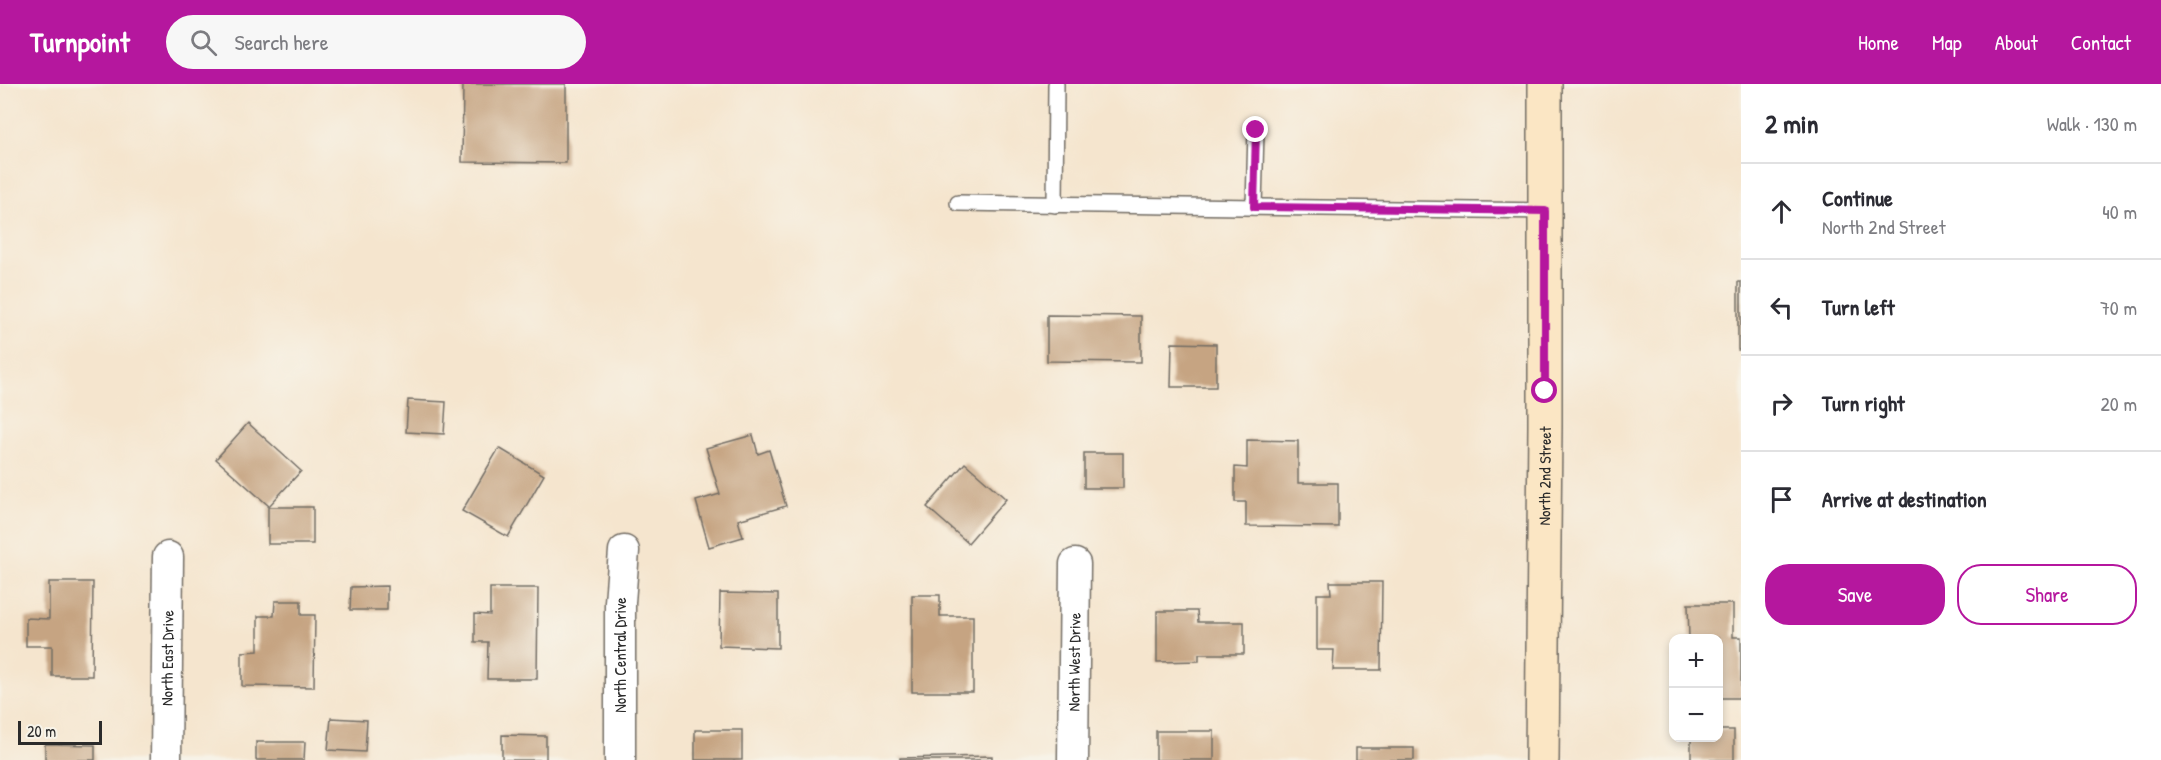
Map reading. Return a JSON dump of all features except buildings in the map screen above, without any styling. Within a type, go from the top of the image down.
[{"type":"main road","name":"North 2nd Street","points":[[1542,760],[1545,84]]},
{"type":"street","name":"North Central Drive","points":[[620,760],[620,602],[624,551]]},
{"type":"street","name":"North East Drive","points":[[166,760],[168,557]]},
{"type":"street","name":"North West Drive","points":[[1073,760],[1075,564]]},
{"type":"lane","points":[[1055,205],[1056,84]]},
{"type":"lane","points":[[1254,207],[1256,130]]},
{"type":"lane","points":[[958,203],[1545,211]]},
{"type":"route","points":[[1256,130],[1254,207],[1545,211],[1545,391]]}]
